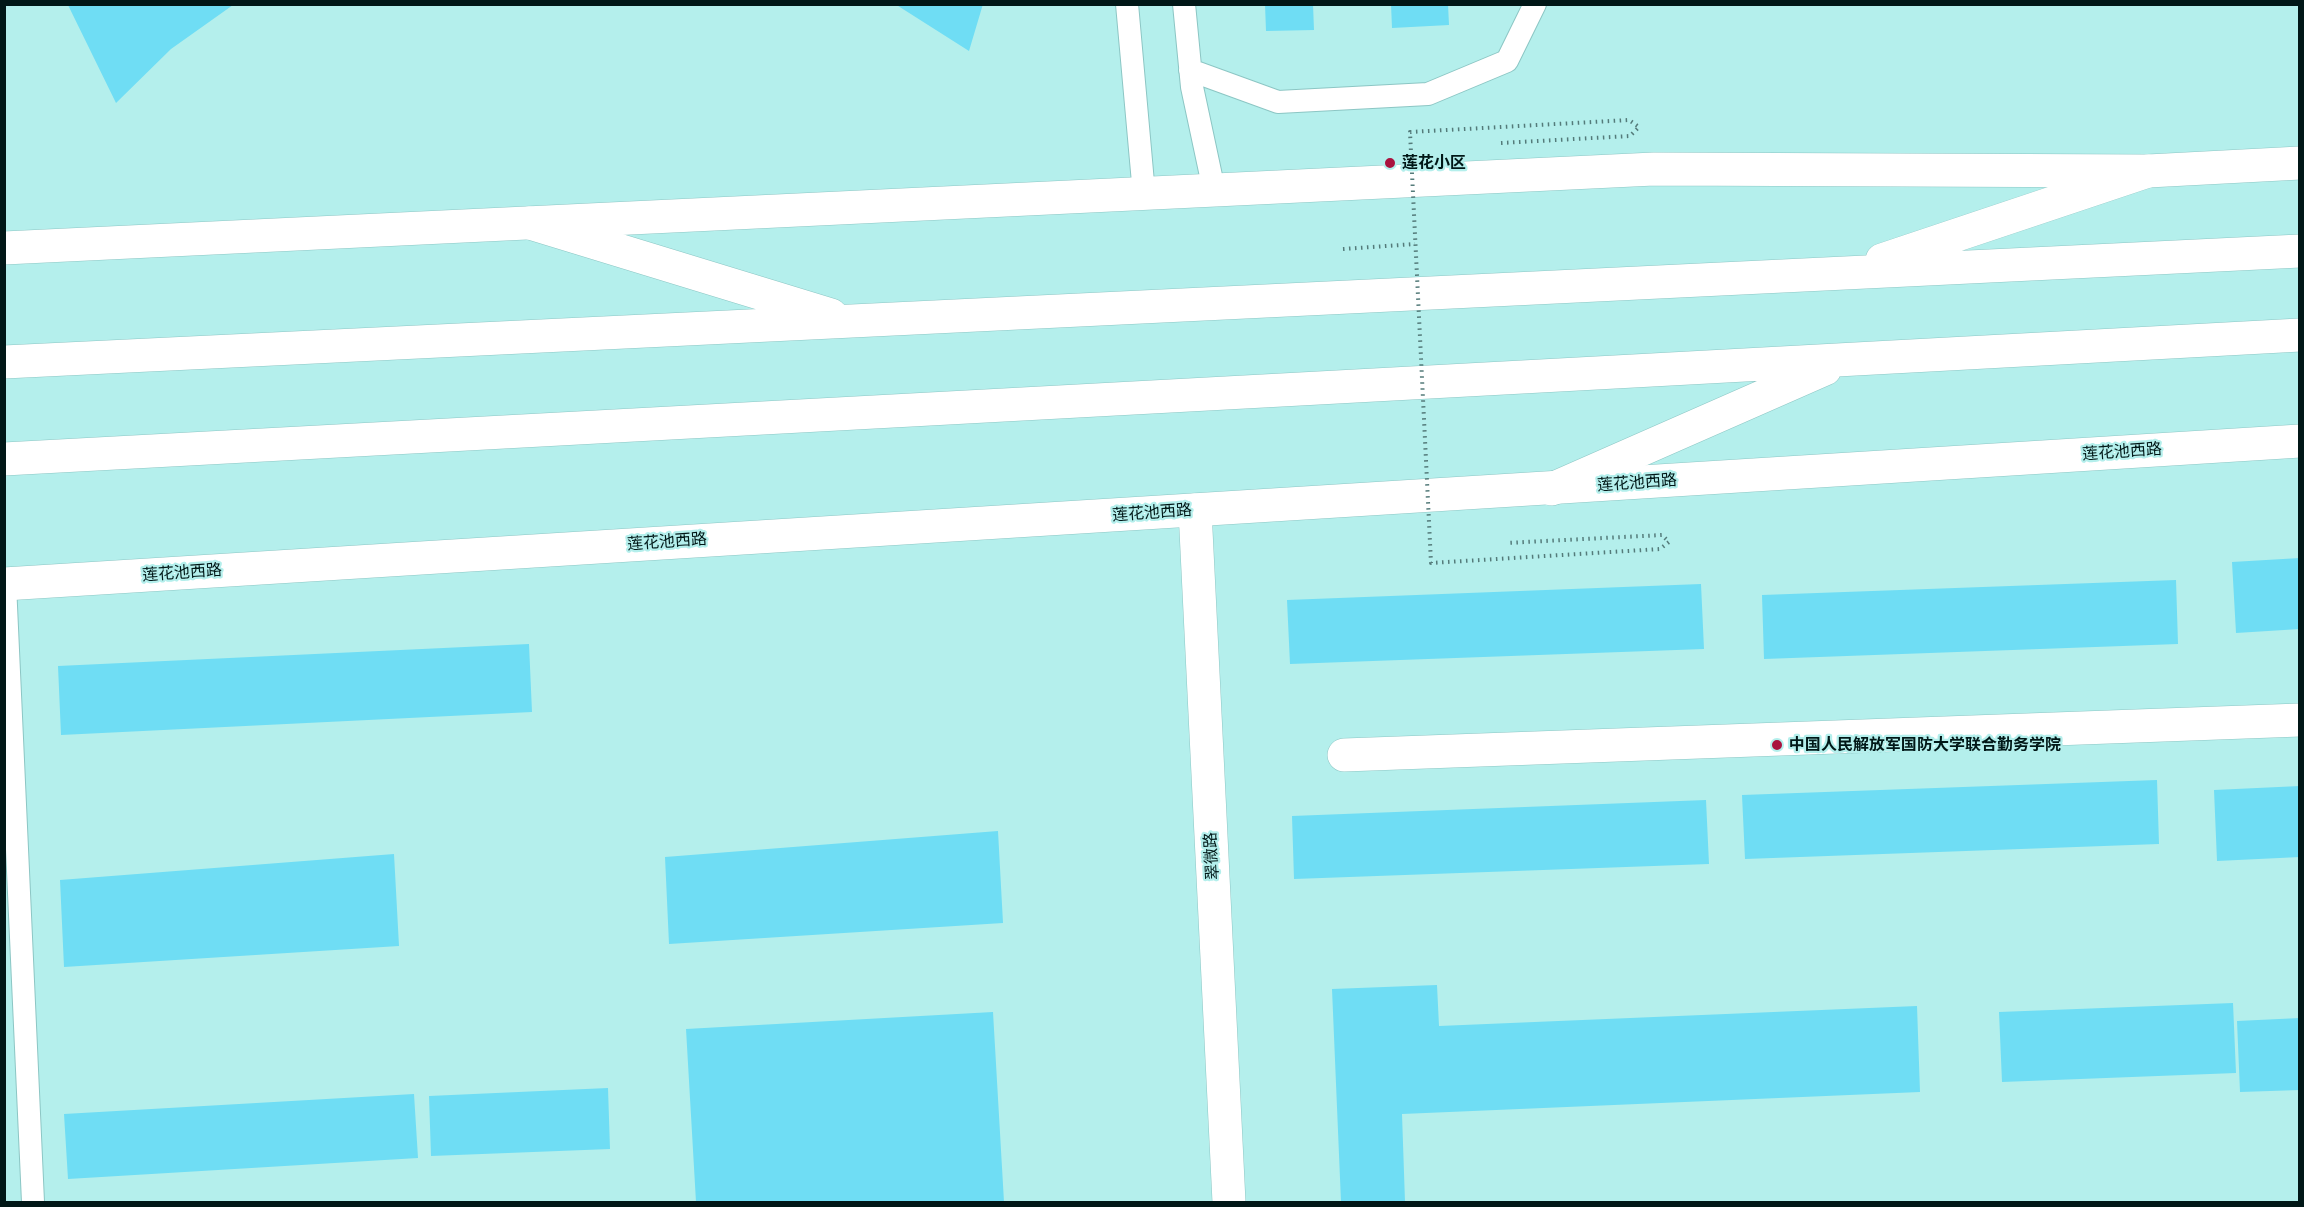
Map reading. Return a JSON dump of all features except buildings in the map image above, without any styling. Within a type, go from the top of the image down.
[{"type":"main road","points":[[4,248],[1654,169],[2148,171],[2300,163]]},
{"type":"main road","points":[[1845,273],[2148,171]]},
{"type":"main road","points":[[530,223],[852,322]]},
{"type":"main road","points":[[4,362],[2300,251]]},
{"type":"main road","points":[[4,459],[2300,335]]},
{"type":"main road","points":[[2251,338],[2300,357]]},
{"type":"main road","points":[[1551,489],[1844,360]]},
{"type":"main road","name":"莲花池西路","points":[[5,584],[2300,441]]},
{"type":"main road","name":"翠微路","points":[[1195,510],[1229,1203]]},
{"type":"main road","points":[[1344,755],[2300,720]]},
{"type":"lane","points":[[1127,4],[1144,194]]},
{"type":"lane","points":[[1184,4],[1190,70],[1214,190]]},
{"type":"lane","points":[[1190,70],[1278,102],[1428,94],[1507,61],[1535,4]]},
{"type":"lane","points":[[5,584],[33,1203]]},
{"type":"path","points":[[1501,143],[1630,136],[1639,127],[1629,120],[1410,132],[1431,563],[1660,549],[1669,542],[1662,535],[1506,543]]},
{"type":"path","points":[[1343,249],[1415,244]]},
{"type":"place","name":"莲花小区","points":[[1390,163]]},
{"type":"place","name":"中国人民解放军国防大学联合勤务学院","points":[[1777,745]]}]
